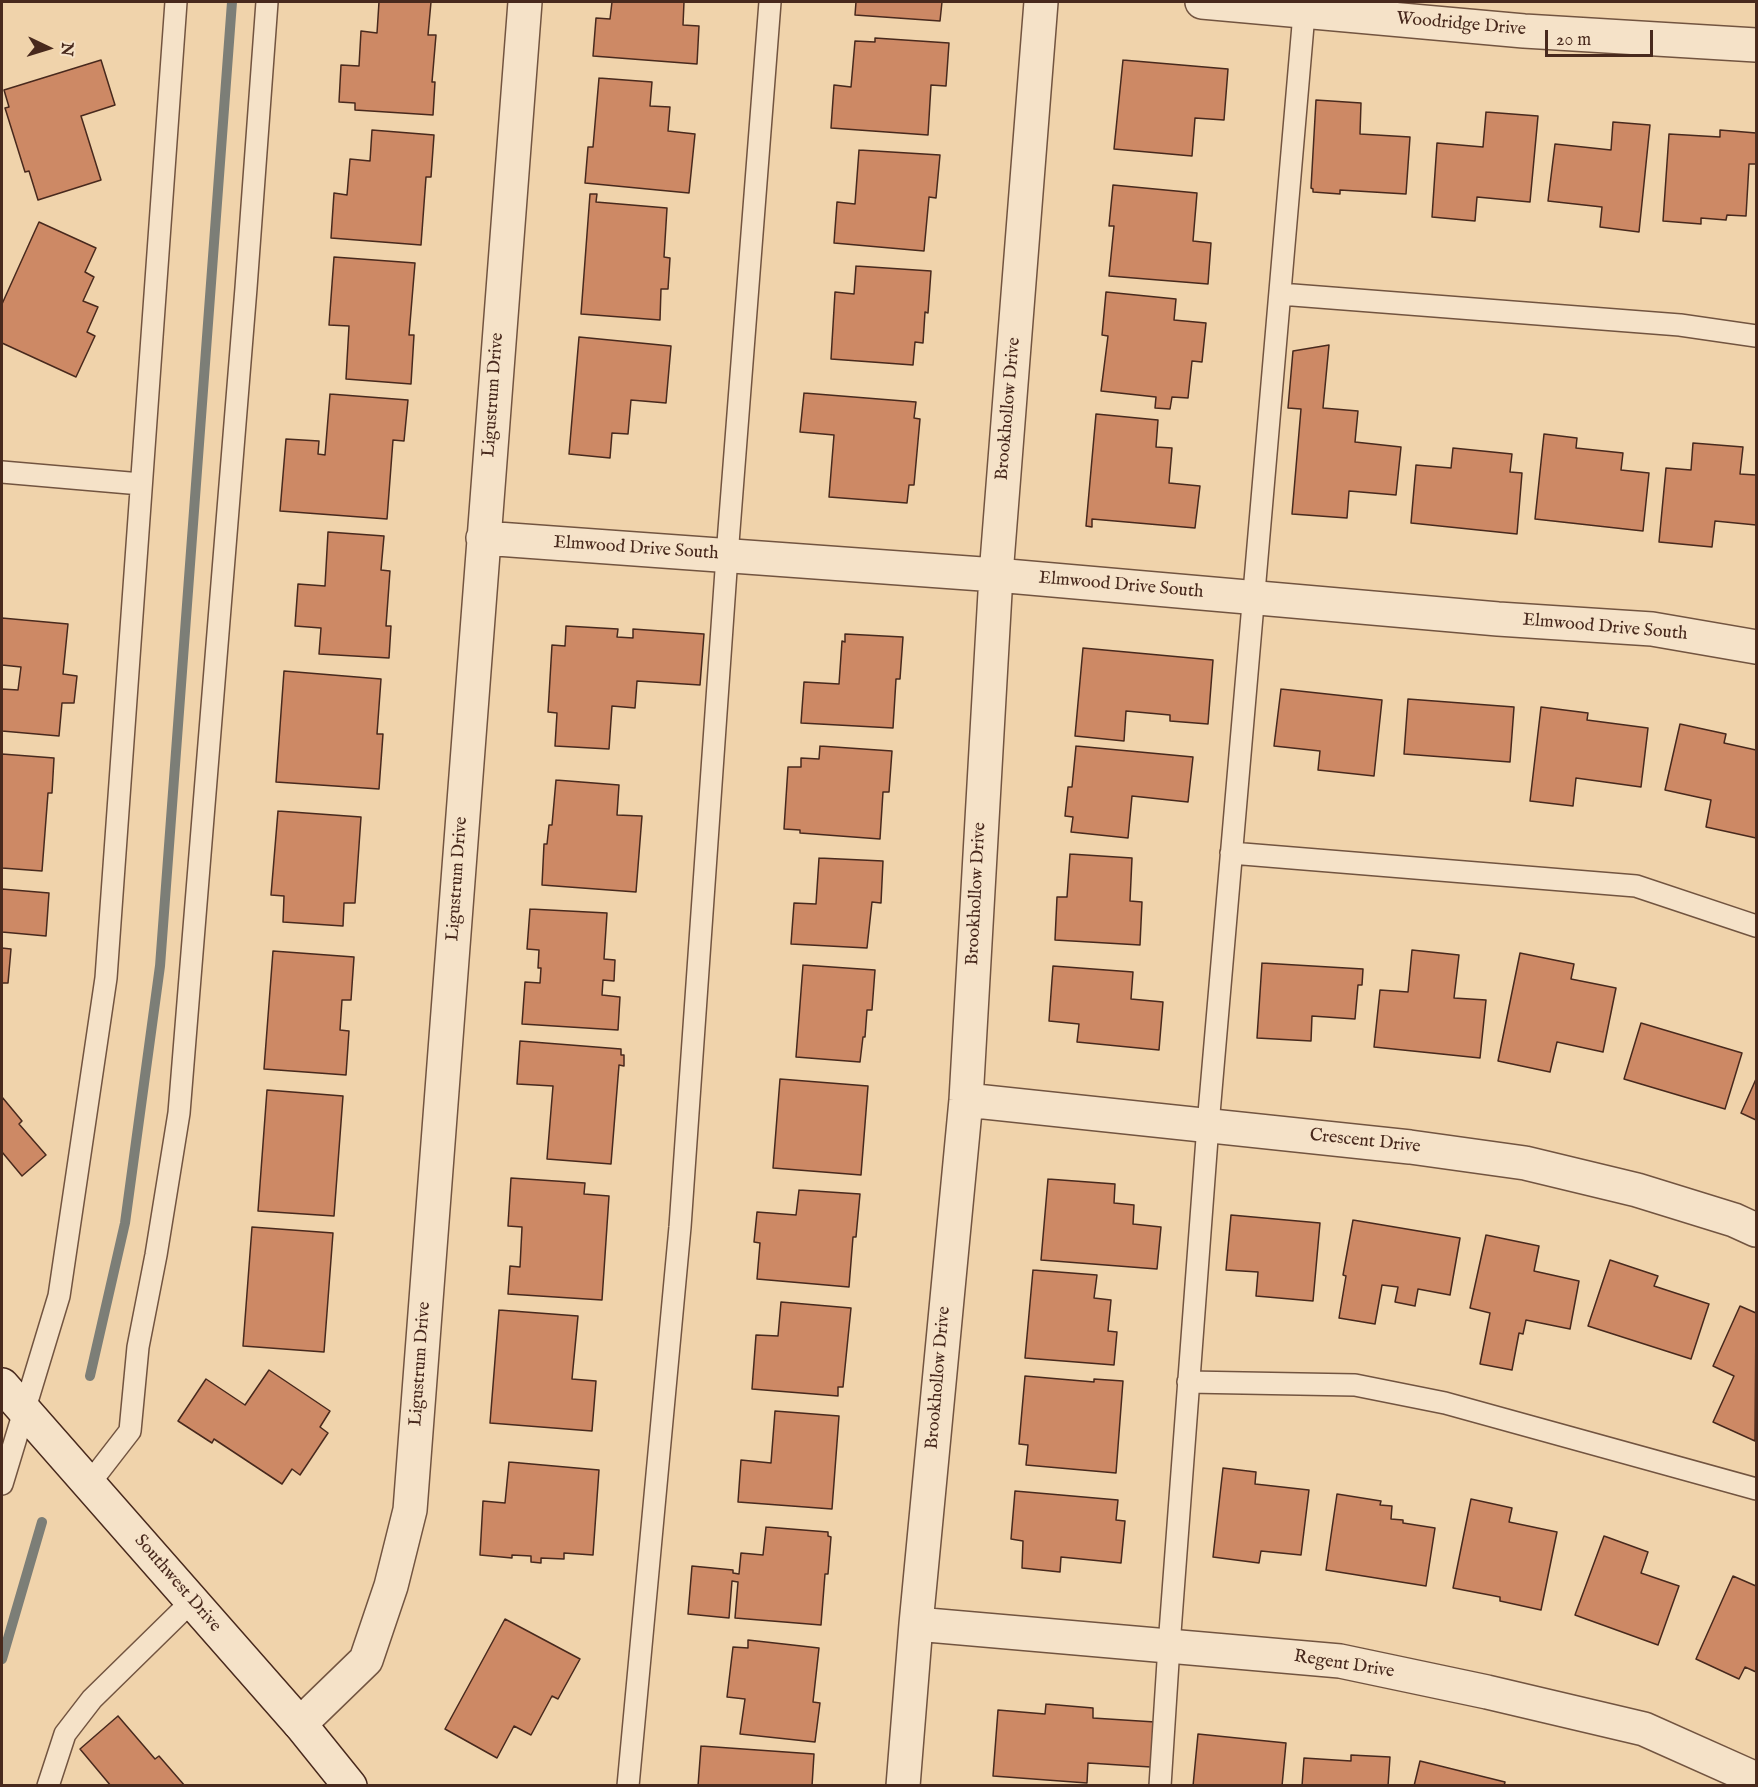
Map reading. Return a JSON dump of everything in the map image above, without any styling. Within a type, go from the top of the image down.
[{"type":"street","name":"Ligustrum Drive","points":[[300,1724],[366,1660],[391,1586],[410,1510],[525,2]]},
{"type":"street","name":"Brookhollow Drive","points":[[903,1785],[966,1100],[996,575],[1041,2]]},
{"type":"street","name":"Woodridge Drive","points":[[1202,2],[1304,6],[1524,31],[1756,45]]},
{"type":"street","name":"Elmwood Drive South","points":[[483,538],[996,575],[1498,619],[1652,629],[1756,647]]},
{"type":"street","name":"Crescent Drive","points":[[966,1100],[1410,1147],[1526,1163],[1637,1190],[1734,1220],[1756,1230]]},
{"type":"street","name":"Southwest Drive","points":[[2,1385],[300,1724],[350,1785]]},
{"type":"street","name":"Regent Drive","points":[[916,1624],[1340,1661],[1487,1692],[1644,1729],[1756,1779]]},
{"type":"lane","points":[[2,1484],[59,1296],[105,978],[176,2]]},
{"type":"lane","points":[[89,1484],[130,1431],[138,1347],[156,1255],[179,1113],[267,2]]},
{"type":"lane","points":[[628,1785],[680,1227],[727,555],[770,2]]},
{"type":"lane","points":[[1160,1785],[1208,1125],[1304,6]]},
{"type":"lane","points":[[1280,294],[1680,325],[1756,336]]},
{"type":"lane","points":[[2,472],[141,484]]},
{"type":"lane","points":[[1231,854],[1636,886],[1756,926]]},
{"type":"lane","points":[[1188,1382],[1355,1385],[1445,1403],[1756,1489]]},
{"type":"lane","points":[[48,1785],[65,1734],[92,1699],[192,1601]]},
{"type":"building","points":[[379,2],[431,2],[428,35],[436,35],[432,82],[435,82],[433,115],[355,110],[355,103],[339,102],[341,65],[359,66],[361,31],[377,33]]},
{"type":"building","points":[[612,2],[684,2],[683,25],[699,26],[697,64],[593,56],[596,18],[610,19]]},
{"type":"building","points":[[856,2],[942,2],[940,21],[855,15]]},
{"type":"building","points":[[875,38],[949,43],[946,86],[931,85],[928,135],[831,128],[834,85],[851,87],[855,41],[875,42]]},
{"type":"building","points":[[101,60],[115,105],[81,116],[101,180],[38,200],[29,171],[25,172],[5,108],[9,107],[4,90]]},
{"type":"building","points":[[1123,60],[1228,69],[1224,120],[1195,118],[1192,156],[1114,149]]},
{"type":"building","points":[[599,78],[652,82],[650,106],[670,107],[668,131],[695,134],[689,193],[585,183],[588,147],[593,147]]},
{"type":"building","points":[[1316,100],[1361,103],[1360,134],[1410,137],[1406,194],[1340,190],[1340,194],[1313,192],[1311,188]]},
{"type":"building","points":[[1486,112],[1538,116],[1530,202],[1477,197],[1475,221],[1432,217],[1437,143],[1483,147]]},
{"type":"building","points":[[1613,122],[1650,125],[1639,232],[1600,227],[1602,207],[1548,201],[1555,144],[1611,150]]},
{"type":"building","points":[[372,130],[434,135],[431,177],[426,177],[421,245],[331,238],[334,193],[347,195],[350,159],[370,161]]},
{"type":"building","points":[[1720,130],[1756,133],[1756,164],[1749,164],[1746,216],[1727,215],[1726,220],[1701,218],[1701,224],[1663,221],[1669,134],[1720,137]]},
{"type":"building","points":[[859,150],[940,155],[936,198],[929,197],[924,251],[834,243],[837,202],[855,204]]},
{"type":"building","points":[[1113,185],[1197,193],[1193,241],[1211,243],[1208,284],[1109,276],[1114,226],[1109,226]]},
{"type":"building","points":[[590,194],[597,194],[596,202],[667,208],[664,257],[670,258],[668,289],[661,289],[660,320],[581,314]]},
{"type":"building","points":[[39,222],[96,248],[85,272],[94,277],[83,301],[98,307],[87,332],[95,336],[76,377],[2,343],[2,304]]},
{"type":"building","points":[[334,257],[415,263],[409,335],[414,335],[411,384],[346,379],[349,326],[329,325]]},
{"type":"building","points":[[856,266],[931,271],[923,343],[915,342],[913,365],[831,359],[835,292],[854,294]]},
{"type":"building","points":[[1106,292],[1176,299],[1174,320],[1206,323],[1202,362],[1192,361],[1188,398],[1172,397],[1170,409],[1155,408],[1156,397],[1101,391],[1108,336],[1102,335]]},
{"type":"building","points":[[579,337],[671,346],[666,403],[631,400],[628,434],[612,433],[610,458],[569,454]]},
{"type":"building","points":[[1329,345],[1323,408],[1358,411],[1355,442],[1401,447],[1396,495],[1349,491],[1347,518],[1292,514],[1301,409],[1288,408],[1293,351]]},
{"type":"building","points":[[804,393],[916,402],[914,418],[920,419],[914,485],[909,485],[907,503],[829,497],[834,435],[800,432]]},
{"type":"building","points":[[330,394],[408,400],[404,441],[393,440],[387,519],[280,511],[286,439],[319,441],[318,454],[325,455]]},
{"type":"building","points":[[1096,414],[1158,420],[1156,447],[1172,448],[1169,483],[1200,486],[1195,528],[1092,519],[1092,527],[1086,526]]},
{"type":"building","points":[[1544,434],[1577,438],[1576,448],[1623,453],[1621,470],[1649,473],[1643,531],[1535,519]]},
{"type":"building","points":[[1693,443],[1743,447],[1740,474],[1756,475],[1756,525],[1715,521],[1712,547],[1659,542],[1666,468],[1691,470]]},
{"type":"building","points":[[1453,448],[1512,454],[1510,472],[1522,473],[1517,534],[1411,523],[1416,465],[1451,468]]},
{"type":"building","points":[[328,532],[384,536],[381,570],[390,571],[386,626],[391,626],[389,658],[319,654],[321,628],[295,626],[298,584],[325,586]]},
{"type":"building","points":[[2,618],[68,624],[63,674],[77,676],[74,703],[62,703],[59,736],[2,731],[2,689],[18,690],[21,667],[2,665]]},
{"type":"building","points":[[566,626],[618,629],[617,637],[633,638],[633,629],[704,634],[700,685],[637,681],[635,708],[612,706],[609,749],[555,746],[557,713],[548,712],[552,645],[565,646]]},
{"type":"building","points":[[845,634],[903,637],[900,679],[896,679],[893,728],[801,723],[804,682],[839,684],[842,641],[845,642]]},
{"type":"building","points":[[1083,648],[1213,660],[1208,724],[1170,721],[1170,715],[1126,711],[1124,741],[1075,736]]},
{"type":"building","points":[[284,671],[381,679],[377,734],[383,734],[379,789],[276,782]]},
{"type":"building","points":[[1281,689],[1382,700],[1374,776],[1318,770],[1320,751],[1274,746]]},
{"type":"building","points":[[1408,699],[1514,707],[1510,762],[1404,754]]},
{"type":"building","points":[[1541,707],[1588,713],[1587,720],[1648,728],[1641,787],[1576,778],[1573,806],[1530,801]]},
{"type":"building","points":[[1680,724],[1726,734],[1724,743],[1756,750],[1756,838],[1706,827],[1711,800],[1665,790]]},
{"type":"building","points":[[820,746],[892,751],[889,792],[883,792],[880,839],[800,833],[800,830],[784,829],[788,767],[801,767],[801,758],[819,759]]},
{"type":"building","points":[[1076,746],[1193,757],[1188,802],[1132,796],[1128,838],[1071,832],[1073,817],[1065,816],[1068,787],[1072,787]]},
{"type":"building","points":[[2,754],[54,758],[52,793],[48,793],[42,871],[2,868]]},
{"type":"building","points":[[556,780],[619,785],[617,815],[642,816],[636,892],[542,885],[544,844],[547,844],[549,825],[552,825]]},
{"type":"building","points":[[278,811],[361,817],[355,903],[344,903],[343,926],[283,922],[284,896],[271,895]]},
{"type":"building","points":[[1070,854],[1132,858],[1130,901],[1142,902],[1140,945],[1055,940],[1057,897],[1067,897]]},
{"type":"building","points":[[819,858],[883,861],[881,903],[872,902],[867,948],[791,944],[794,903],[816,904]]},
{"type":"building","points":[[2,889],[49,893],[46,936],[2,932]]},
{"type":"building","points":[[530,909],[607,913],[604,959],[615,960],[614,981],[603,980],[602,995],[620,997],[618,1030],[522,1024],[525,982],[540,983],[539,950],[527,949]]},
{"type":"building","points":[[2,948],[11,949],[8,983],[2,983]]},
{"type":"building","points":[[1412,950],[1459,955],[1454,998],[1486,1000],[1480,1058],[1374,1047],[1380,990],[1408,992]]},
{"type":"building","points":[[273,951],[354,957],[351,1000],[342,1000],[340,1030],[349,1031],[346,1075],[264,1069]]},
{"type":"building","points":[[1520,953],[1574,964],[1571,979],[1616,988],[1603,1052],[1557,1042],[1550,1072],[1498,1061]]},
{"type":"building","points":[[1262,963],[1363,969],[1362,985],[1358,985],[1355,1019],[1312,1016],[1311,1041],[1257,1038]]},
{"type":"building","points":[[803,965],[875,970],[872,1010],[867,1010],[860,1062],[796,1057]]},
{"type":"building","points":[[1053,966],[1133,972],[1131,999],[1163,1002],[1159,1050],[1077,1042],[1079,1024],[1049,1021]]},
{"type":"building","points":[[1641,1023],[1742,1053],[1725,1109],[1624,1079]]},
{"type":"building","points":[[520,1041],[621,1049],[621,1055],[624,1055],[624,1066],[619,1065],[611,1164],[547,1159],[553,1086],[517,1084]]},
{"type":"building","points":[[780,1079],[868,1086],[861,1175],[773,1168]]},
{"type":"building","points":[[1756,1079],[1756,1120],[1741,1113]]},
{"type":"building","points":[[267,1090],[343,1096],[334,1216],[258,1211]]},
{"type":"building","points":[[2,1097],[22,1121],[19,1124],[46,1155],[22,1176],[2,1152]]},
{"type":"building","points":[[511,1178],[585,1183],[584,1194],[609,1196],[602,1300],[508,1294],[510,1266],[520,1267],[522,1227],[508,1226]]},
{"type":"building","points":[[1048,1179],[1115,1184],[1114,1203],[1134,1205],[1133,1224],[1161,1227],[1157,1269],[1041,1260]]},
{"type":"building","points":[[799,1190],[860,1194],[856,1237],[853,1237],[849,1287],[757,1279],[760,1243],[754,1242],[757,1212],[796,1215]]},
{"type":"building","points":[[1231,1215],[1320,1223],[1313,1301],[1256,1296],[1258,1272],[1226,1270]]},
{"type":"building","points":[[1353,1220],[1460,1238],[1450,1295],[1418,1289],[1415,1306],[1395,1302],[1398,1287],[1382,1285],[1375,1324],[1339,1318],[1346,1276],[1343,1275]]},
{"type":"building","points":[[252,1227],[333,1233],[324,1352],[243,1346]]},
{"type":"building","points":[[1486,1235],[1539,1246],[1534,1271],[1579,1281],[1570,1329],[1526,1320],[1523,1334],[1519,1333],[1512,1370],[1480,1364],[1490,1313],[1470,1308]]},
{"type":"building","points":[[1610,1260],[1658,1276],[1654,1286],[1709,1304],[1691,1359],[1588,1326]]},
{"type":"building","points":[[1033,1270],[1097,1275],[1094,1298],[1111,1300],[1108,1331],[1117,1332],[1114,1365],[1025,1358]]},
{"type":"building","points":[[781,1302],[851,1308],[843,1387],[838,1387],[838,1396],[752,1389],[756,1335],[778,1336]]},
{"type":"building","points":[[1740,1306],[1756,1313],[1755,1441],[1713,1422],[1734,1376],[1713,1366]]},
{"type":"building","points":[[499,1310],[578,1316],[572,1379],[596,1381],[592,1431],[490,1423]]},
{"type":"building","points":[[269,1370],[330,1411],[320,1427],[328,1433],[300,1475],[292,1469],[282,1484],[214,1439],[212,1443],[178,1421],[206,1379],[245,1405]]},
{"type":"building","points":[[1025,1376],[1094,1382],[1094,1379],[1123,1381],[1116,1473],[1026,1465],[1028,1445],[1019,1444]]},
{"type":"building","points":[[775,1411],[839,1416],[832,1509],[738,1502],[741,1460],[771,1463]]},
{"type":"building","points":[[509,1462],[599,1470],[593,1555],[564,1553],[564,1559],[541,1558],[541,1563],[531,1562],[531,1556],[512,1555],[512,1558],[480,1555],[483,1501],[505,1503]]},
{"type":"building","points":[[1223,1468],[1256,1472],[1255,1484],[1309,1490],[1301,1555],[1261,1551],[1259,1563],[1213,1557]]},
{"type":"building","points":[[1015,1491],[1118,1500],[1116,1520],[1125,1521],[1121,1563],[1061,1557],[1060,1572],[1022,1568],[1023,1541],[1011,1539]]},
{"type":"building","points":[[1337,1494],[1381,1501],[1380,1505],[1392,1506],[1391,1519],[1435,1528],[1426,1586],[1326,1570]]},
{"type":"building","points":[[1471,1499],[1512,1508],[1509,1522],[1557,1532],[1541,1610],[1500,1601],[1500,1597],[1453,1588]]},
{"type":"building","points":[[766,1527],[828,1532],[828,1536],[831,1537],[821,1625],[735,1618],[738,1582],[732,1581],[729,1618],[688,1614],[692,1566],[733,1570],[733,1573],[739,1574],[741,1553],[763,1555]]},
{"type":"building","points":[[1604,1536],[1648,1552],[1641,1573],[1679,1586],[1658,1645],[1575,1615]]},
{"type":"building","points":[[1733,1576],[1756,1586],[1756,1672],[1745,1667],[1739,1679],[1696,1659]]},
{"type":"building","points":[[505,1619],[580,1659],[558,1699],[552,1696],[531,1735],[514,1726],[497,1758],[445,1729]]},
{"type":"building","points":[[748,1640],[819,1648],[813,1702],[820,1703],[815,1742],[740,1734],[745,1699],[727,1697],[733,1647],[748,1648]]},
{"type":"building","points":[[1046,1704],[1093,1708],[1093,1718],[1155,1722],[1151,1767],[1088,1763],[1087,1783],[993,1776],[998,1710],[1045,1714]]},
{"type":"building","points":[[118,1716],[155,1759],[159,1756],[185,1786],[111,1786],[80,1749]]},
{"type":"building","points":[[1198,1734],[1286,1743],[1282,1786],[1193,1786]]},
{"type":"building","points":[[701,1746],[814,1754],[812,1786],[698,1786]]},
{"type":"building","points":[[1351,1755],[1390,1757],[1388,1786],[1302,1786],[1304,1758],[1351,1761]]},
{"type":"building","points":[[1420,1761],[1505,1782],[1504,1786],[1414,1786]]},
{"type":"waterway","points":[[90,1376],[125,1223],[160,966],[232,2]]},
{"type":"waterway","points":[[2,1659],[42,1522]]}]
